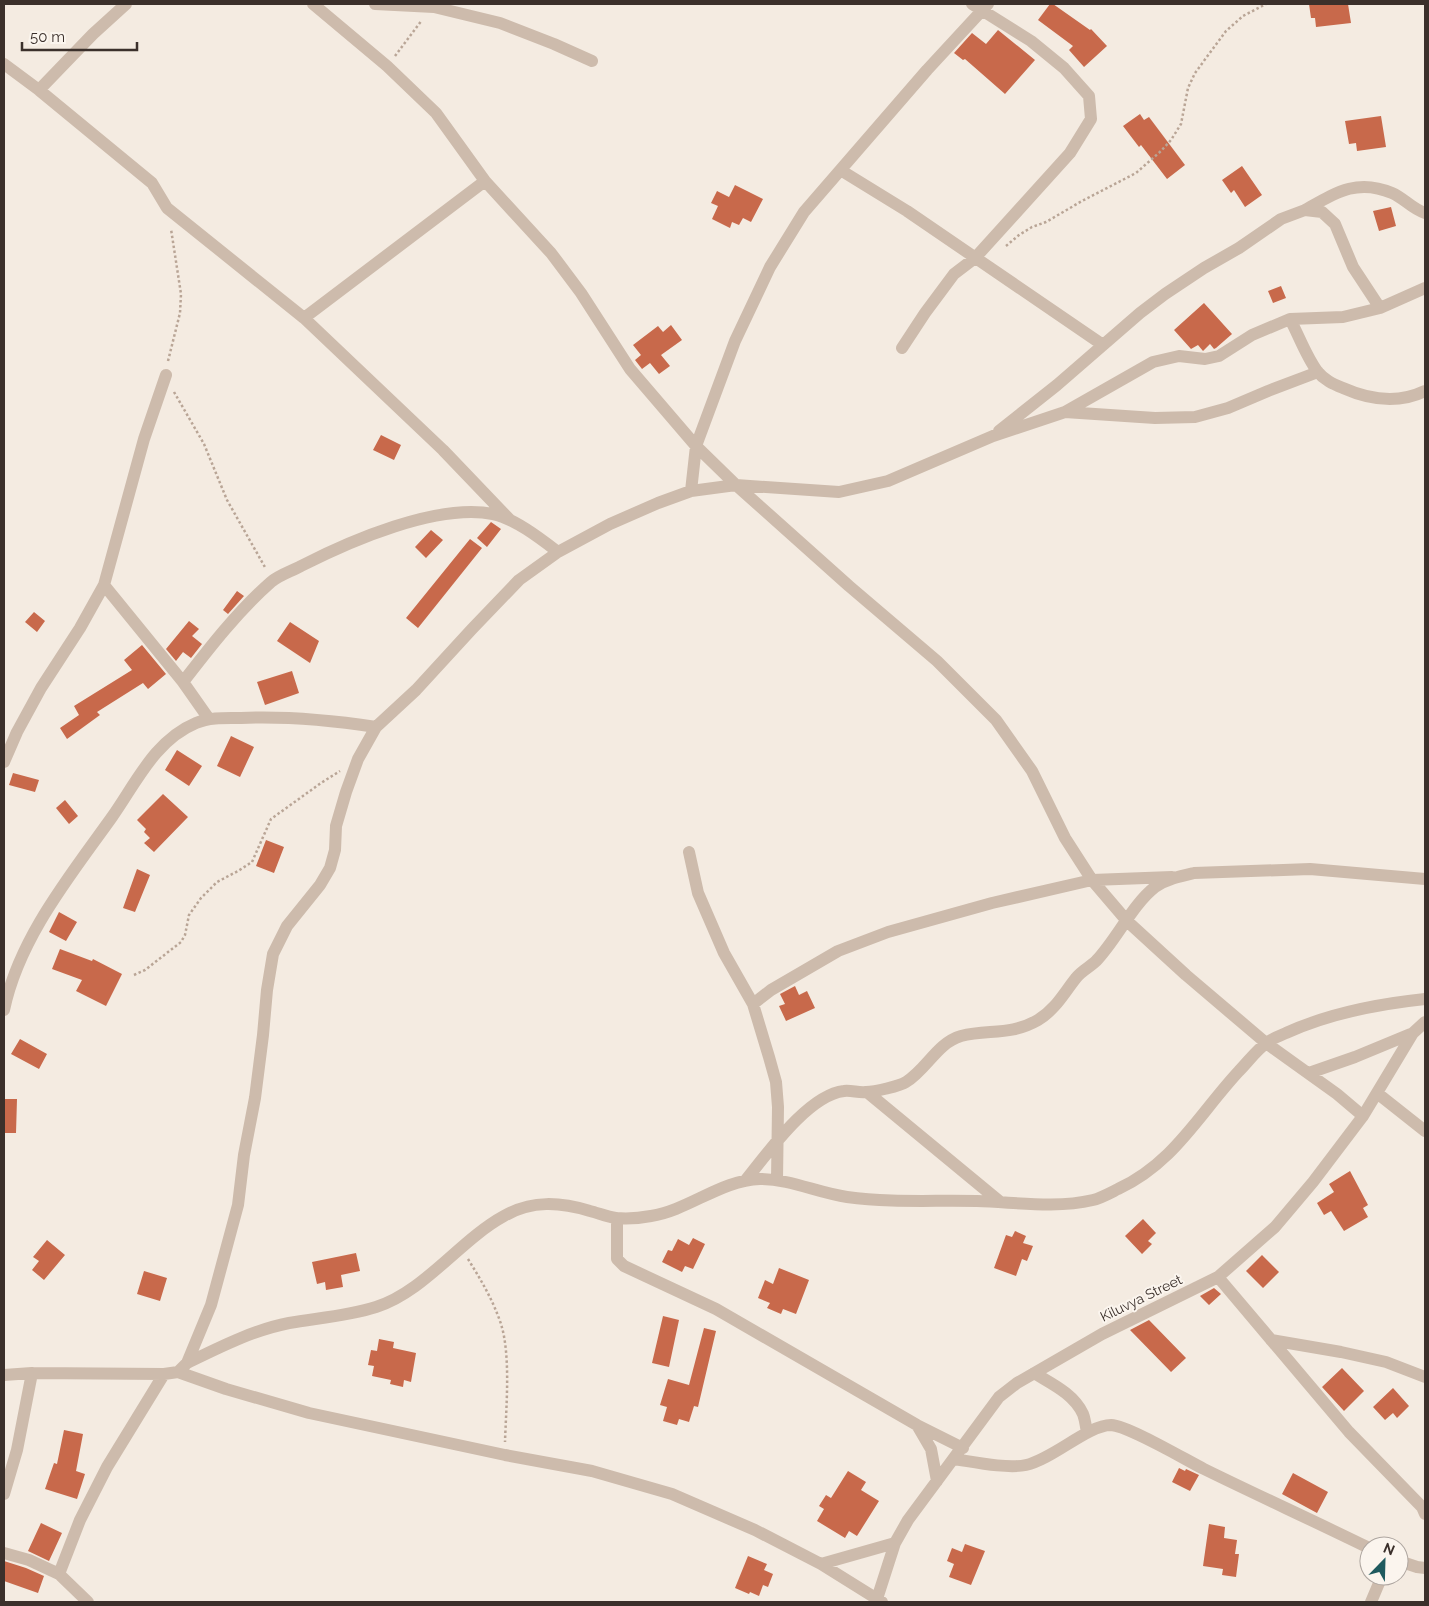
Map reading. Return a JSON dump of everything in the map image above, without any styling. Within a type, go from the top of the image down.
[{"type":"street","points":[[39,90],[93,34],[126,4]]},
{"type":"street","points":[[313,4],[387,66],[436,113],[485,181],[552,253],[581,293],[630,369],[696,446],[736,485],[849,586],[937,661],[996,720],[1032,772],[1065,838],[1092,880],[1127,921],[1186,976],[1266,1043],[1337,1094],[1363,1116]]},
{"type":"street","points":[[375,4],[434,7],[500,23],[592,61]]},
{"type":"street","points":[[691,491],[696,446],[735,341],[770,267],[804,212],[842,171],[981,6],[1031,41],[1064,68],[1090,96],[1091,119],[1070,153],[980,261],[954,274],[925,312],[902,348]]},
{"type":"street","points":[[4,64],[39,90],[152,183],[167,208],[304,318],[443,450],[510,520],[558,552]]},
{"type":"street","points":[[842,171],[907,211],[1102,344]]},
{"type":"street","points":[[304,318],[485,181]]},
{"type":"street","points":[[993,436],[1140,313],[1204,268],[1239,248],[1281,219],[1305,210],[1338,191],[1355,186],[1374,187],[1394,193],[1418,211],[1425,213]]},
{"type":"street","points":[[1305,210],[1322,212],[1335,224],[1353,267],[1380,308]]},
{"type":"street","points":[[183,1367],[210,1304],[238,1205],[244,1156],[255,1098],[273,954],[287,926],[320,885],[330,868],[335,850],[336,826],[346,792],[358,759],[376,727],[416,690],[519,580],[558,552],[610,524],[691,491],[736,485],[839,492],[888,481],[993,436],[1065,412],[1153,362],[1179,356],[1205,359],[1219,356],[1252,335],[1290,319],[1343,317],[1380,308],[1425,288]]},
{"type":"street","points":[[1290,319],[1318,372],[1328,382],[1355,394],[1378,399],[1397,400],[1425,391]]},
{"type":"street","points":[[1065,412],[1155,418],[1195,417],[1228,408],[1318,372]]},
{"type":"street","points":[[4,762],[17,732],[104,585],[144,439],[166,375]]},
{"type":"street","points":[[183,682],[214,643],[273,581],[322,556],[374,534],[429,518],[464,512],[494,514],[510,520]]},
{"type":"street","points":[[104,585],[183,682],[209,719]]},
{"type":"street","points":[[4,1010],[8,992],[18,966],[44,918],[138,776],[161,747],[179,733],[196,723],[209,719],[282,716],[330,720],[376,727]]},
{"type":"street","points":[[688,852],[698,893],[724,953],[753,1004],[776,1082],[778,1107],[777,1180]]},
{"type":"street","points":[[753,1004],[771,990],[838,951],[888,932],[992,903],[1092,880],[1175,877],[1194,873],[1310,869],[1425,879]]},
{"type":"street","points":[[745,1181],[807,1109],[832,1094],[845,1090],[867,1092],[905,1083],[920,1071],[945,1043],[960,1036],[1015,1030],[1039,1019],[1057,1004],[1078,975],[1096,961],[1141,900],[1156,886],[1175,877]]},
{"type":"street","points":[[4,1375],[32,1373],[164,1374],[262,1330],[288,1323],[334,1317],[379,1306],[417,1286],[460,1247],[505,1215],[528,1207],[550,1203],[576,1207],[617,1218],[652,1216],[684,1206],[738,1182],[758,1179],[777,1180],[844,1196],[897,1202],[944,1200],[999,1201],[1062,1205],[1096,1199],[1133,1182],[1167,1157],[1231,1080],[1266,1043],[1307,1024],[1351,1011],[1396,1002],[1425,1000]]},
{"type":"street","name":"Kiluvya Street","points":[[878,1601],[895,1543],[908,1520],[1000,1397],[1017,1383],[1102,1334],[1218,1276],[1275,1227],[1313,1182],[1363,1116],[1413,1033],[1425,1022]]},
{"type":"street","points":[[1309,1073],[1355,1057],[1413,1033]]},
{"type":"street","points":[[867,1092],[999,1201]]},
{"type":"street","points":[[1377,1093],[1425,1131]]},
{"type":"street","points":[[617,1218],[617,1259],[624,1266],[716,1309],[917,1425],[963,1448]]},
{"type":"street","points":[[1218,1276],[1350,1432],[1422,1506],[1425,1514]]},
{"type":"street","points":[[1272,1340],[1386,1362],[1425,1377]]},
{"type":"street","points":[[183,1367],[226,1389],[308,1413],[505,1455],[592,1471],[672,1494],[755,1530],[821,1564],[878,1601]]},
{"type":"street","points":[[4,1494],[17,1450],[32,1373]]},
{"type":"street","points":[[1034,1373],[1072,1398],[1083,1414],[1087,1433]]},
{"type":"street","points":[[59,1574],[80,1520],[108,1467],[164,1374]]},
{"type":"street","points":[[917,1425],[931,1449],[937,1482]]},
{"type":"street","points":[[954,1459],[994,1465],[1025,1465],[1054,1453],[1101,1426],[1114,1425],[1359,1543]]},
{"type":"street","points":[[821,1564],[895,1543]]},
{"type":"street","points":[[4,1553],[29,1560],[59,1574],[88,1602]]},
{"type":"street","points":[[1409,1564],[1425,1568]]},
{"type":"street","points":[[1371,1602],[1378,1586]]},
{"type":"path","points":[[980,261],[1032,227],[1055,218],[1142,168],[1171,140],[1181,124],[1188,88],[1226,31],[1243,16],[1266,4]]},
{"type":"path","points":[[387,66],[434,7]]},
{"type":"path","points":[[167,208],[181,294],[180,313],[168,358],[166,375],[204,444],[227,500],[273,581]]},
{"type":"path","points":[[134,975],[145,970],[181,942],[185,935],[189,915],[201,898],[217,882],[252,862],[271,819],[320,782],[358,759]]},
{"type":"path","points":[[460,1247],[492,1300],[502,1326],[506,1365],[505,1455]]},
{"type":"building","points":[[1050,4],[1053,4],[1091,29],[1107,46],[1084,67],[1069,50],[1073,46],[1038,20]]},
{"type":"building","points":[[1309,4],[1348,4],[1351,23],[1316,27],[1315,18],[1311,18]]},
{"type":"building","points":[[998,30],[1035,60],[1005,94],[965,59],[963,60],[954,53],[972,33],[986,44]]},
{"type":"building","points":[[1140,114],[1144,120],[1149,117],[1185,165],[1167,179],[1141,145],[1139,147],[1123,126]]},
{"type":"building","points":[[1381,116],[1386,147],[1357,151],[1356,143],[1349,144],[1345,121]]},
{"type":"building","points":[[1242,166],[1262,195],[1245,207],[1234,190],[1231,193],[1222,180]]},
{"type":"building","points":[[735,185],[763,199],[751,222],[743,218],[739,225],[732,222],[730,228],[712,219],[718,206],[711,203],[717,191],[729,197]]},
{"type":"building","points":[[1391,207],[1396,226],[1379,231],[1373,211]]},
{"type":"building","points":[[1281,286],[1286,298],[1273,303],[1268,291]]},
{"type":"building","points":[[1204,303],[1232,334],[1216,348],[1214,349],[1210,344],[1203,351],[1198,345],[1191,349],[1174,330]]},
{"type":"building","points":[[671,325],[682,340],[661,355],[670,366],[659,374],[650,363],[642,369],[635,360],[641,355],[633,345],[658,326],[663,332]]},
{"type":"building","points":[[381,435],[401,445],[394,460],[373,450]]},
{"type":"building","points":[[491,522],[501,529],[487,547],[477,538]]},
{"type":"building","points":[[431,530],[443,540],[426,558],[415,547]]},
{"type":"building","points":[[470,539],[482,548],[418,628],[406,618]]},
{"type":"building","points":[[237,591],[244,596],[228,614],[223,610]]},
{"type":"building","points":[[34,612],[45,621],[37,632],[25,622]]},
{"type":"building","points":[[189,621],[199,629],[192,636],[202,644],[191,658],[183,652],[176,661],[166,649]]},
{"type":"building","points":[[290,622],[319,641],[310,663],[277,641]]},
{"type":"building","points":[[142,645],[166,674],[148,689],[143,683],[97,712],[100,715],[67,739],[60,728],[79,715],[74,706],[132,670],[124,660]]},
{"type":"building","points":[[292,671],[299,693],[265,705],[257,682]]},
{"type":"building","points":[[231,736],[254,747],[240,777],[217,766]]},
{"type":"building","points":[[177,750],[202,766],[189,786],[165,770]]},
{"type":"building","points":[[13,773],[39,780],[35,792],[9,785]]},
{"type":"building","points":[[163,794],[188,817],[154,852],[144,843],[150,838],[144,832],[146,829],[137,820]]},
{"type":"building","points":[[65,800],[78,816],[69,824],[56,808]]},
{"type":"building","points":[[266,840],[284,847],[274,873],[256,866]]},
{"type":"building","points":[[137,869],[150,875],[135,912],[123,908]]},
{"type":"building","points":[[59,912],[77,922],[66,941],[49,932]]},
{"type":"building","points":[[60,949],[92,961],[93,959],[122,974],[106,1006],[76,991],[82,980],[52,969]]},
{"type":"building","points":[[795,986],[799,995],[807,991],[815,1008],[786,1021],[779,1006],[785,1004],[780,994]]},
{"type":"building","points":[[20,1039],[47,1054],[39,1069],[11,1054]]},
{"type":"building","points":[[4,1099],[17,1099],[16,1133],[4,1133]]},
{"type":"building","points":[[1350,1171],[1368,1205],[1363,1208],[1368,1217],[1344,1231],[1331,1211],[1324,1215],[1317,1203],[1334,1192],[1329,1184]]},
{"type":"building","points":[[1143,1219],[1156,1233],[1148,1241],[1152,1244],[1142,1254],[1125,1236]]},
{"type":"building","points":[[1015,1231],[1026,1236],[1023,1243],[1033,1246],[1027,1261],[1022,1259],[1016,1276],[994,1268],[1006,1235],[1012,1237]]},
{"type":"building","points":[[693,1238],[705,1244],[693,1269],[685,1266],[682,1272],[662,1262],[668,1250],[672,1251],[678,1239],[689,1245]]},
{"type":"building","points":[[47,1240],[65,1255],[44,1280],[32,1270],[39,1261],[33,1257]]},
{"type":"building","points":[[356,1253],[360,1271],[341,1275],[343,1287],[326,1290],[325,1282],[317,1284],[312,1262]]},
{"type":"building","points":[[1262,1255],[1279,1272],[1263,1288],[1246,1271]]},
{"type":"building","points":[[779,1268],[809,1280],[796,1314],[783,1309],[781,1314],[767,1308],[770,1303],[758,1298],[765,1280],[773,1284]]},
{"type":"building","points":[[144,1271],[167,1278],[160,1301],[137,1294]]},
{"type":"building","points":[[1214,1288],[1221,1294],[1209,1305],[1200,1296]]},
{"type":"building","points":[[663,1316],[679,1320],[669,1367],[652,1363]]},
{"type":"building","points":[[1149,1320],[1186,1358],[1171,1372],[1130,1330]]},
{"type":"building","points":[[704,1328],[716,1331],[698,1407],[694,1406],[689,1422],[679,1419],[677,1425],[663,1421],[667,1407],[660,1405],[668,1379],[689,1385]]},
{"type":"building","points":[[379,1339],[394,1342],[393,1348],[416,1353],[411,1382],[404,1380],[403,1387],[390,1384],[391,1380],[372,1376],[374,1366],[368,1365],[371,1350],[377,1351]]},
{"type":"building","points":[[1342,1368],[1364,1391],[1344,1411],[1322,1387]]},
{"type":"building","points":[[1393,1388],[1409,1406],[1397,1418],[1393,1413],[1385,1420],[1373,1407]]},
{"type":"building","points":[[64,1430],[83,1434],[76,1471],[85,1474],[77,1499],[45,1489],[54,1463],[57,1464]]},
{"type":"building","points":[[1179,1468],[1199,1475],[1190,1491],[1172,1482]]},
{"type":"building","points":[[848,1471],[866,1482],[861,1490],[879,1501],[857,1536],[849,1531],[845,1538],[817,1521],[824,1509],[819,1506],[826,1495],[831,1498]]},
{"type":"building","points":[[1293,1473],[1328,1492],[1317,1513],[1282,1494]]},
{"type":"building","points":[[41,1523],[62,1533],[49,1561],[28,1551]]},
{"type":"building","points":[[1209,1524],[1225,1527],[1224,1538],[1237,1540],[1235,1554],[1239,1554],[1236,1577],[1222,1575],[1223,1569],[1203,1566]]},
{"type":"building","points":[[965,1544],[985,1551],[971,1585],[949,1577],[954,1564],[947,1561],[952,1548],[962,1552]]},
{"type":"building","points":[[748,1556],[767,1564],[764,1570],[773,1574],[768,1587],[763,1585],[759,1596],[735,1588]]},
{"type":"building","points":[[4,1561],[44,1576],[38,1593],[4,1581]]}]
